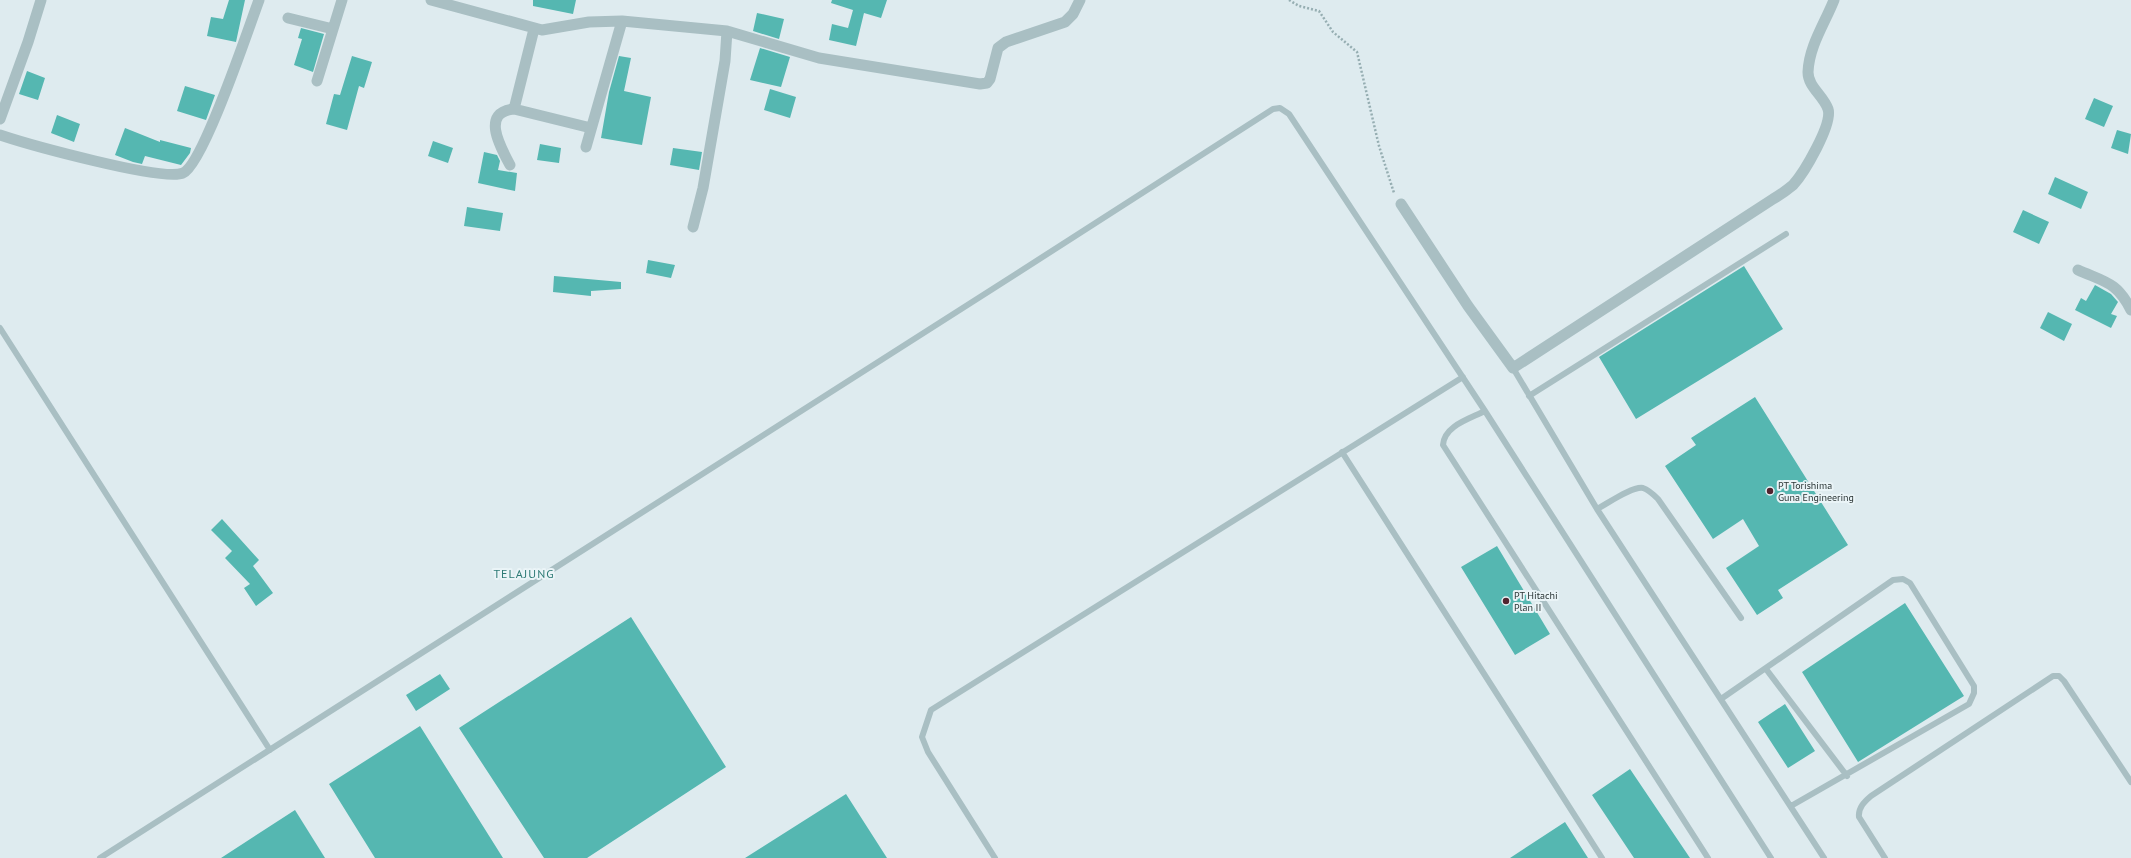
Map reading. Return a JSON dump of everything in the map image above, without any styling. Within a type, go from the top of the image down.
[{"type":"street","points":[[0,119],[28,42],[41,0]]},
{"type":"street","points":[[0,135],[30,145],[143,171],[174,175],[183,174],[190,169],[196,159],[217,112],[259,0]]},
{"type":"street","points":[[317,81],[342,0]]},
{"type":"street","points":[[431,0],[542,30],[589,22],[622,21],[727,31],[820,58],[980,84],[987,84],[990,79],[998,48],[1006,42],[1065,22],[1073,14],[1080,0]]},
{"type":"street","points":[[1401,204],[1468,306],[1513,368],[1794,184],[1810,158],[1828,119],[1828,108],[1809,81],[1808,74],[1810,59],[1834,0]]},
{"type":"street","points":[[288,18],[333,29]]},
{"type":"street","points":[[586,147],[590,128],[622,21]]},
{"type":"street","points":[[514,109],[534,28]]},
{"type":"street","points":[[693,227],[703,188],[725,61],[727,31]]},
{"type":"street","points":[[510,165],[499,145],[495,129],[499,115],[502,111],[514,109],[590,128]]},
{"type":"street","points":[[2078,270],[2112,285],[2121,292],[2131,310]]},
{"type":"lane","points":[[100,858],[1274,110],[1280,108],[1289,114],[1463,377],[1771,858]]},
{"type":"lane","points":[[1529,396],[1743,259],[1786,234]]},
{"type":"lane","points":[[0,328],[270,750]]},
{"type":"lane","points":[[1513,368],[1597,509],[1792,806],[1824,858]]},
{"type":"lane","points":[[995,858],[928,752],[922,737],[931,710],[1463,377]]},
{"type":"lane","points":[[1485,411],[1449,430],[1443,438],[1443,445],[1708,858]]},
{"type":"lane","points":[[1342,452],[1602,858]]},
{"type":"lane","points":[[1597,509],[1633,490],[1643,488],[1650,492],[1658,499],[1741,618]]},
{"type":"lane","points":[[1721,698],[1766,669],[1893,580],[1904,579],[1910,583],[1974,686],[1974,693],[1969,704],[1792,806]]},
{"type":"lane","points":[[1766,669],[1846,776]]},
{"type":"lane","points":[[1885,858],[1859,817],[1862,804],[1871,796],[2053,676],[2059,676],[2064,681],[2131,782]]},
{"type":"path","points":[[1289,0],[1304,8],[1319,11],[1333,32],[1357,52],[1383,160],[1392,189],[1401,204]]},
{"type":"building","points":[[229,0],[245,0],[236,42],[207,36],[211,17],[223,19]]},
{"type":"building","points":[[533,0],[576,0],[573,14],[533,6]]},
{"type":"building","points":[[832,0],[887,0],[881,18],[864,13],[856,46],[829,40],[832,24],[848,28],[853,10],[831,3]]},
{"type":"building","points":[[757,13],[784,19],[779,39],[753,31]]},
{"type":"building","points":[[301,28],[324,34],[313,72],[294,65],[302,39],[298,38]]},
{"type":"building","points":[[760,48],[790,57],[781,87],[750,80]]},
{"type":"building","points":[[352,56],[372,62],[364,88],[359,86],[347,130],[326,124],[334,94],[340,95]]},
{"type":"building","points":[[619,56],[631,58],[624,91],[651,97],[642,145],[601,138],[609,92]]},
{"type":"building","points":[[27,71],[45,78],[38,100],[19,94]]},
{"type":"building","points":[[185,86],[215,95],[206,120],[177,111]]},
{"type":"building","points":[[770,89],[796,97],[790,118],[764,110]]},
{"type":"building","points":[[2094,98],[2113,106],[2104,127],[2085,119]]},
{"type":"building","points":[[57,115],[80,124],[74,142],[51,133]]},
{"type":"building","points":[[125,128],[160,142],[160,140],[191,148],[190,153],[181,165],[145,156],[142,164],[133,162],[115,155]]},
{"type":"building","points":[[2117,130],[2131,134],[2128,154],[2111,148]]},
{"type":"building","points":[[433,141],[453,148],[448,163],[428,156]]},
{"type":"building","points":[[540,144],[561,148],[559,163],[537,160]]},
{"type":"building","points":[[673,148],[702,152],[699,170],[670,165]]},
{"type":"building","points":[[484,152],[497,155],[500,161],[498,170],[517,173],[515,191],[478,183]]},
{"type":"building","points":[[2055,177],[2088,192],[2081,209],[2048,194]]},
{"type":"building","points":[[467,207],[503,213],[500,231],[464,226]]},
{"type":"building","points":[[2023,210],[2049,222],[2039,244],[2013,232]]},
{"type":"building","points":[[648,260],[675,265],[671,278],[646,273]]},
{"type":"building","points":[[1744,266],[1783,329],[1636,419],[1599,357]]},
{"type":"building","points":[[554,276],[621,282],[621,289],[591,291],[591,296],[553,292]]},
{"type":"building","points":[[2095,285],[2111,294],[2118,302],[2111,314],[2117,316],[2111,328],[2075,310],[2081,298],[2086,301]]},
{"type":"building","points":[[2048,312],[2072,324],[2064,341],[2040,328]]},
{"type":"building","name":"PT Torishima Guna Engineering","points":[[1755,397],[1848,545],[1778,590],[1783,598],[1757,615],[1726,568],[1759,546],[1743,519],[1713,539],[1665,466],[1696,445],[1691,438]]},
{"type":"building","points":[[222,519],[259,560],[253,566],[273,593],[256,606],[244,588],[250,584],[225,558],[232,551],[211,530]]},
{"type":"building","name":"PT Hitachi Plan II","points":[[1497,546],[1550,634],[1515,655],[1461,567]]},
{"type":"building","points":[[1905,603],[1964,696],[1858,762],[1802,672]]},
{"type":"building","points":[[631,617],[726,767],[587,858],[544,858],[459,728]]},
{"type":"building","points":[[440,674],[450,689],[416,711],[406,695]]},
{"type":"building","points":[[1785,704],[1815,751],[1788,768],[1758,722]]},
{"type":"building","points":[[420,726],[503,858],[375,858],[329,784]]},
{"type":"building","points":[[1630,769],[1690,858],[1634,858],[1592,795]]},
{"type":"building","points":[[846,794],[887,858],[745,858]]},
{"type":"building","points":[[295,810],[325,858],[221,858]]},
{"type":"building","points":[[1565,822],[1588,858],[1510,858]]},
{"type":"place","name":"PT Torishima Guna Engineering","points":[[1770,491]]},
{"type":"place","name":"PT Hitachi Plan II","points":[[1506,601]]},
{"type":"district","name":"TELAJUNG","points":[[524,574]]}]
